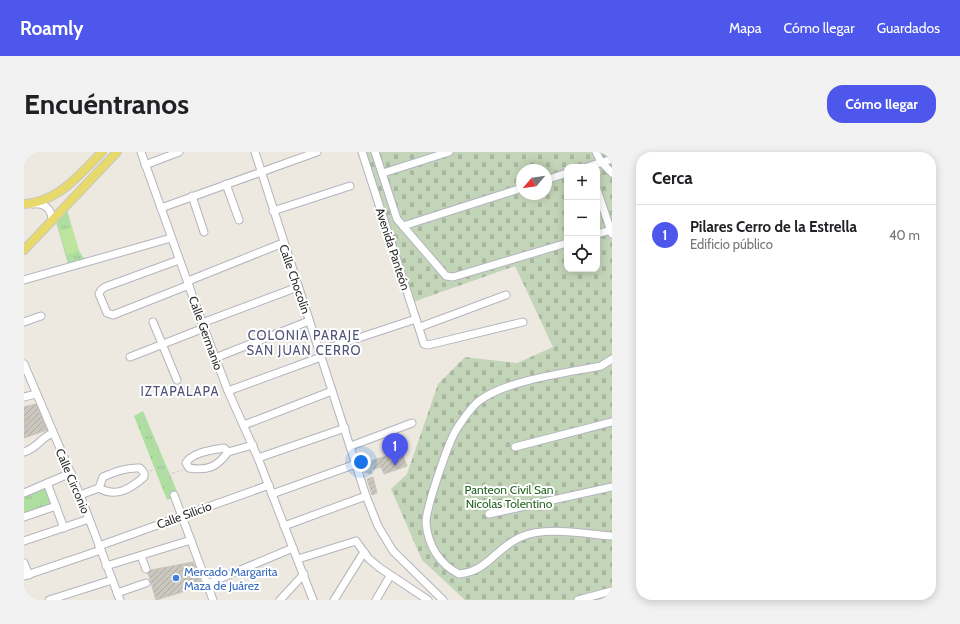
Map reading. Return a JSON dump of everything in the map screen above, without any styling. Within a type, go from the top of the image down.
[{"type":"main road","points":[[24,204],[33,204],[54,195],[72,182],[102,152]]},
{"type":"main road","points":[[24,250],[54,221],[117,152]]},
{"type":"street","name":"Calle Germanio","points":[[141,152],[228,392],[253,445],[313,600]]},
{"type":"street","points":[[145,165],[179,152]]},
{"type":"street","name":"Calle Chocolín","points":[[255,152],[283,243],[310,321],[366,496],[378,526],[393,551],[411,570],[444,600]]},
{"type":"street","points":[[161,208],[317,152]]},
{"type":"street","name":"Avenida Panteón","points":[[362,152],[416,319],[426,345],[523,322]]},
{"type":"street","points":[[375,152],[397,219],[446,276],[453,278],[564,244]]},
{"type":"street","points":[[383,173],[450,152]]},
{"type":"street","points":[[596,152],[601,162],[612,173]]},
{"type":"street","points":[[596,164],[612,159]]},
{"type":"street","points":[[552,178],[564,175]]},
{"type":"street","points":[[226,184],[239,220]]},
{"type":"street","points":[[273,211],[350,186]]},
{"type":"street","points":[[404,226],[516,190]]},
{"type":"street","points":[[192,196],[204,232]]},
{"type":"street","points":[[600,199],[611,232],[600,234]]},
{"type":"street","points":[[33,204],[39,204],[47,207],[51,212],[54,221]]},
{"type":"street","points":[[24,280],[171,238]]},
{"type":"street","points":[[179,260],[105,287],[99,294],[107,313],[113,315],[283,243]]},
{"type":"street","points":[[130,357],[298,287]]},
{"type":"street","points":[[420,327],[506,295]]},
{"type":"street","points":[[24,322],[41,316]]},
{"type":"street","points":[[228,392],[320,354],[416,319]]},
{"type":"street","points":[[215,358],[310,321]]},
{"type":"street","points":[[153,322],[177,380]]},
{"type":"street","points":[[612,359],[601,366],[522,383],[497,391],[478,402],[456,431],[431,497],[426,521],[428,534],[434,551],[444,564],[459,574],[471,573],[480,568],[507,544],[536,531],[612,536]]},
{"type":"street","name":"Calle Circonio","points":[[24,364],[80,495],[118,597]]},
{"type":"street","points":[[244,425],[332,391]]},
{"type":"street","points":[[24,397],[36,394]]},
{"type":"street","points":[[515,447],[612,422]]},
{"type":"street","points":[[351,446],[412,423]]},
{"type":"street","points":[[258,458],[344,428]]},
{"type":"street","points":[[24,452],[37,446],[43,438],[53,433]]},
{"type":"street","points":[[228,452],[224,448],[206,452],[188,460],[186,463],[189,468],[201,470],[220,463],[228,452],[253,445]]},
{"type":"street","points":[[272,494],[356,464]]},
{"type":"street","points":[[80,495],[99,488],[103,477],[121,470],[132,467],[140,468],[144,473],[144,477],[126,491],[115,493],[104,492],[99,488]]},
{"type":"street","points":[[24,493],[71,473]]},
{"type":"street","points":[[47,483],[64,528]]},
{"type":"street","name":"Calle Silicio","points":[[27,575],[268,485]]},
{"type":"street","points":[[489,514],[612,487]]},
{"type":"street","points":[[174,495],[207,584],[211,600]]},
{"type":"street","points":[[284,526],[366,496]]},
{"type":"street","points":[[24,517],[56,506]]},
{"type":"street","points":[[24,541],[89,518]]},
{"type":"street","points":[[106,566],[191,540]]},
{"type":"street","points":[[298,559],[352,541],[359,545],[364,552],[390,576],[419,598],[428,600]]},
{"type":"street","points":[[207,584],[293,548]]},
{"type":"street","points":[[334,600],[364,552]]},
{"type":"street","points":[[142,556],[146,569]]},
{"type":"street","points":[[24,563],[27,575]]},
{"type":"street","points":[[280,600],[304,574]]},
{"type":"street","points":[[376,600],[390,576]]},
{"type":"street","points":[[49,600],[112,580]]},
{"type":"street","points":[[118,597],[146,583]]},
{"type":"street","points":[[578,600],[612,591]]},
{"type":"path","points":[[54,221],[69,268]]},
{"type":"path","points":[[141,417],[174,495]]},
{"type":"path","points":[[144,473],[162,467]]},
{"type":"path","points":[[166,476],[189,468]]},
{"type":"green space","name":"Panteon Civil San Nicolas Tolentino","points":[[366,152],[612,152],[612,600],[465,600],[422,560],[391,489],[407,474],[438,384],[465,357],[517,363],[553,347],[515,266],[413,302]]},
{"type":"green space","points":[[67,210],[79,251],[87,263],[69,268],[56,221]]},
{"type":"green space","points":[[72,227],[79,251],[66,255],[59,231]]},
{"type":"green space","points":[[143,411],[179,496],[167,500],[134,416]]},
{"type":"green space","points":[[47,483],[56,506],[24,517],[24,493]]},
{"type":"building","points":[[36,404],[47,430],[24,438],[24,407]]},
{"type":"building","points":[[401,451],[407,466],[384,474],[381,467],[371,470],[372,474],[364,472],[367,468],[365,463]]},
{"type":"building","points":[[373,477],[377,493],[372,495],[367,479]]},
{"type":"building","name":"Mercado Margarita Maza de Juárez","points":[[193,562],[202,586],[156,600],[148,573],[151,570]]},
{"type":"place","name":"Pilares Cerro de la Estrella","points":[[395,466]]},
{"type":"place","name":"Mercado Margarita Maza de Juárez","points":[[176,578]]},
{"type":"district","name":"COLONIA PARAJE SAN JUAN CERRO","points":[[304,342]]},
{"type":"district","name":"IZTAPALAPA","points":[[180,391]]}]
